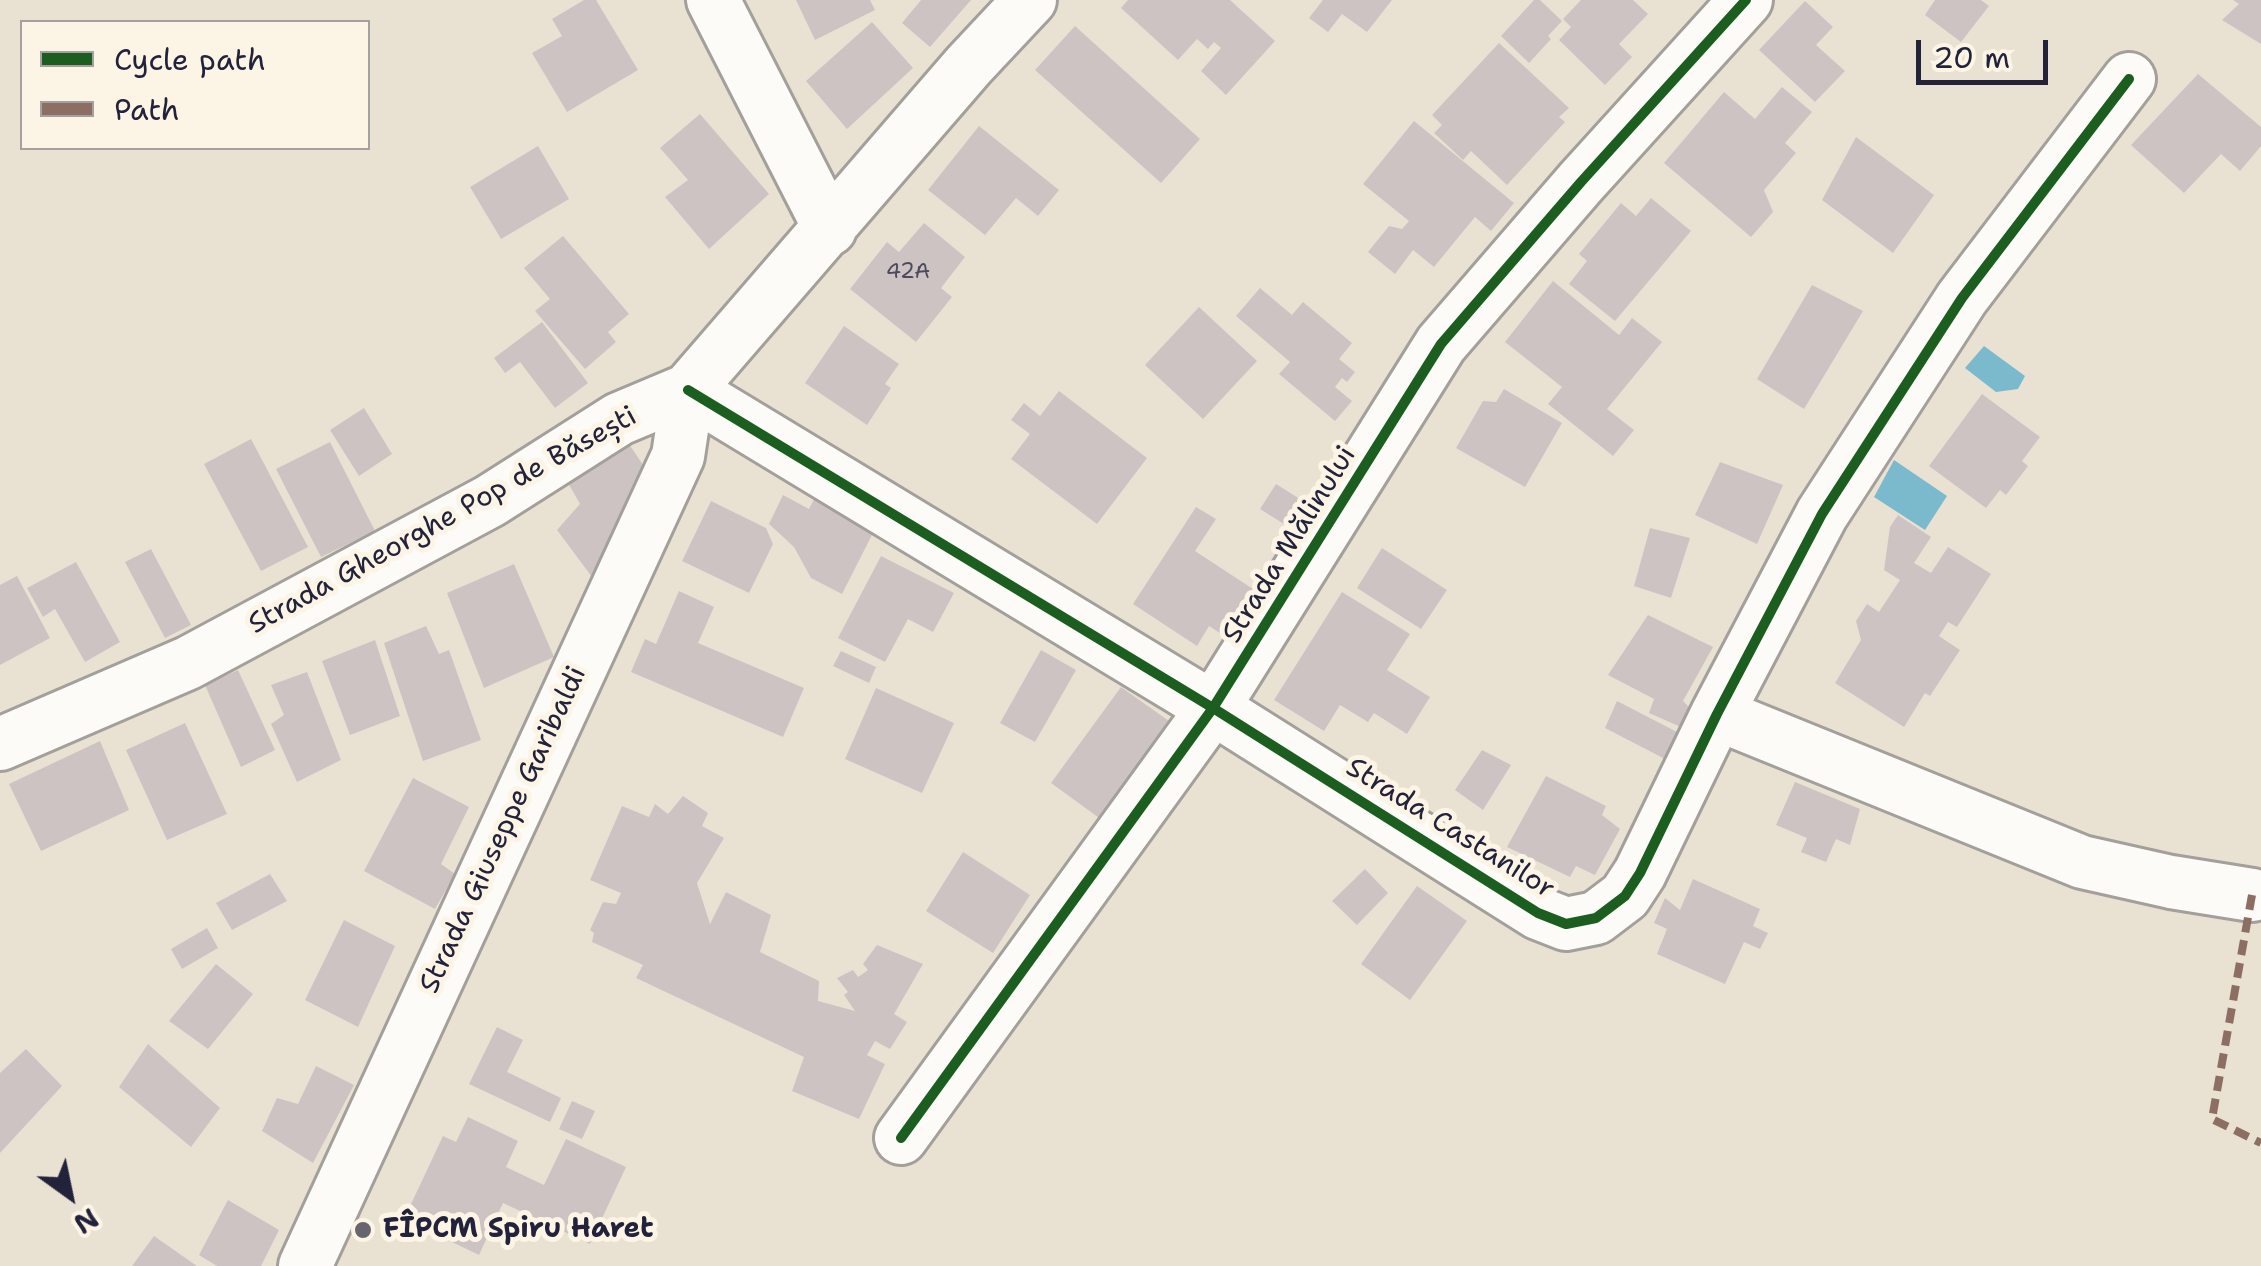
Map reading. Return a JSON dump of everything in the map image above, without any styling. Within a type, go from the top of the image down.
[{"type":"street","points":[[713,0],[830,229]]},
{"type":"street","name":"Strada Gheorghe Pop de Băsești","points":[[0,744],[188,662],[490,501],[618,419],[688,390],[1030,0]]},
{"type":"street","name":"Strada Mălinului","points":[[901,1138],[1213,708],[1442,344],[1581,182],[1746,0]]},
{"type":"street","name":"Strada Castanilor","points":[[688,390],[1213,708],[1538,913],[1566,924],[1596,918],[1625,896],[1822,514],[1962,298],[2129,79]]},
{"type":"street","name":"Strada Giuseppe Garibaldi","points":[[305,1266],[678,456],[688,390]]},
{"type":"street","points":[[1717,714],[2082,862],[2171,882],[2252,894]]},
{"type":"water","points":[[1984,346],[2025,376],[2018,389],[1996,392],[1965,368]]},
{"type":"water","points":[[1894,460],[1947,496],[1925,530],[1874,497]]},
{"type":"building","points":[[584,0],[596,0],[638,70],[567,112],[532,53],[562,36],[552,19]]},
{"type":"building","points":[[796,0],[870,0],[875,10],[815,40]]},
{"type":"building","points":[[921,0],[971,0],[930,47],[902,23]]},
{"type":"building","points":[[1128,0],[1230,0],[1275,41],[1226,95],[1201,71],[1221,48],[1214,42],[1208,49],[1197,39],[1178,60],[1121,8]]},
{"type":"building","points":[[1323,0],[1392,0],[1367,32],[1342,14],[1328,32],[1309,18]]},
{"type":"building","points":[[1534,0],[1540,0],[1562,21],[1529,63],[1501,36]]},
{"type":"building","points":[[1581,0],[1633,0],[1648,14],[1619,44],[1632,57],[1605,85],[1559,40],[1571,27],[1563,19]]},
{"type":"building","points":[[1935,0],[1981,0],[1989,6],[1961,42],[1925,15]]},
{"type":"building","points":[[2233,0],[2261,0],[2261,44],[2222,20],[2239,4]]},
{"type":"building","points":[[1805,1],[1833,27],[1816,45],[1845,71],[1815,102],[1759,50]]},
{"type":"building","points":[[872,22],[913,68],[847,129],[806,81]]},
{"type":"building","points":[[1075,26],[1200,139],[1161,183],[1035,70]]},
{"type":"building","points":[[1499,43],[1569,108],[1559,117],[1565,122],[1507,185],[1471,151],[1463,160],[1434,133],[1442,125],[1432,115]]},
{"type":"building","points":[[2198,74],[2261,127],[2261,146],[2240,171],[2221,154],[2184,193],[2131,145]]},
{"type":"building","points":[[1782,87],[1812,112],[1785,143],[1796,153],[1764,190],[1773,212],[1751,237],[1664,163],[1724,92],[1755,119]]},
{"type":"building","points":[[700,114],[769,194],[709,249],[665,197],[688,180],[660,148]]},
{"type":"building","points":[[1414,121],[1514,203],[1491,231],[1475,217],[1434,267],[1413,250],[1395,274],[1368,252],[1389,226],[1402,229],[1409,221],[1363,184]]},
{"type":"building","points":[[979,126],[1059,190],[1038,216],[1016,198],[985,235],[928,190]]},
{"type":"building","points":[[1856,137],[1934,195],[1893,253],[1822,200]]},
{"type":"building","points":[[538,146],[569,199],[501,239],[470,187]]},
{"type":"building","points":[[1651,198],[1691,231],[1615,321],[1569,284],[1587,261],[1579,254],[1621,203],[1636,216]]},
{"type":"building","points":[[924,223],[965,257],[941,288],[952,297],[916,342],[850,289],[887,242],[899,252]]},
{"type":"building","points":[[563,236],[629,314],[608,332],[616,342],[585,369],[535,311],[550,299],[524,268]]},
{"type":"building","points":[[1553,281],[1619,335],[1632,318],[1662,342],[1607,409],[1634,430],[1613,456],[1548,404],[1562,387],[1505,342]]},
{"type":"building","points":[[1812,285],[1863,311],[1804,409],[1757,379]]},
{"type":"building","points":[[1260,288],[1292,315],[1303,302],[1352,343],[1339,359],[1355,372],[1347,382],[1342,378],[1335,387],[1352,401],[1335,421],[1279,374],[1290,362],[1236,316]]},
{"type":"building","points":[[1199,307],[1257,361],[1203,419],[1145,365]]},
{"type":"building","points":[[542,322],[588,383],[555,408],[520,362],[505,373],[494,358]]},
{"type":"building","points":[[844,326],[899,364],[885,384],[891,388],[867,425],[805,383]]},
{"type":"building","points":[[1504,389],[1562,423],[1525,487],[1456,448],[1483,401],[1496,402]]},
{"type":"building","points":[[1059,391],[1147,458],[1097,524],[1011,459],[1030,434],[1011,420],[1024,403],[1040,416]]},
{"type":"building","points":[[1982,394],[2040,437],[2022,461],[2028,466],[2006,495],[2000,490],[1986,508],[1929,466]]},
{"type":"building","points":[[364,408],[392,454],[359,476],[330,430]]},
{"type":"building","points":[[623,435],[649,474],[592,577],[557,530],[580,504],[563,474]]},
{"type":"building","points":[[251,439],[308,547],[261,571],[204,464]]},
{"type":"building","points":[[330,442],[375,531],[321,557],[276,469]]},
{"type":"building","points":[[1720,462],[1783,485],[1757,544],[1695,515]]},
{"type":"building","points":[[1276,484],[1311,506],[1295,531],[1260,509]]},
{"type":"building","points":[[783,495],[809,509],[814,499],[875,529],[842,594],[811,578],[794,547],[769,524]]},
{"type":"building","points":[[711,501],[766,528],[773,544],[749,593],[682,561]]},
{"type":"building","points":[[1196,507],[1216,519],[1195,551],[1253,589],[1223,635],[1209,626],[1197,646],[1133,604]]},
{"type":"building","points":[[1898,515],[1931,537],[1914,563],[1931,573],[1948,547],[1991,574],[1957,627],[1948,622],[1939,636],[1960,650],[1930,696],[1925,693],[1904,727],[1835,683],[1861,640],[1856,621],[1867,604],[1879,612],[1900,580],[1884,570],[1890,527]]},
{"type":"building","points":[[1650,528],[1690,538],[1671,598],[1634,586]]},
{"type":"building","points":[[1382,548],[1447,590],[1421,629],[1357,588]]},
{"type":"building","points":[[151,549],[191,625],[165,638],[125,562]]},
{"type":"building","points":[[881,556],[954,593],[933,632],[908,619],[885,662],[838,638]]},
{"type":"building","points":[[76,562],[120,642],[85,662],[55,609],[43,617],[27,588]]},
{"type":"building","points":[[514,564],[554,657],[484,688],[447,593]]},
{"type":"building","points":[[17,576],[50,638],[0,665],[0,585]]},
{"type":"building","points":[[679,591],[714,607],[698,643],[804,688],[783,737],[631,672],[645,639],[656,644]]},
{"type":"building","points":[[1342,592],[1410,634],[1387,670],[1430,697],[1407,734],[1374,713],[1368,722],[1340,705],[1324,731],[1274,700]]},
{"type":"building","points":[[1648,615],[1713,647],[1683,701],[1694,712],[1683,728],[1649,713],[1654,699],[1608,675]]},
{"type":"building","points":[[426,626],[439,654],[449,650],[481,740],[423,761],[384,643]]},
{"type":"building","points":[[375,640],[400,716],[350,735],[322,661]]},
{"type":"building","points":[[1041,650],[1076,670],[1035,742],[1000,723]]},
{"type":"building","points":[[841,651],[876,667],[869,683],[833,666]]},
{"type":"building","points":[[238,670],[275,750],[241,767],[205,685]]},
{"type":"building","points":[[307,672],[341,760],[297,782],[271,724],[284,715],[271,685]]},
{"type":"building","points":[[1121,687],[1176,726],[1106,823],[1051,783]]},
{"type":"building","points":[[876,688],[954,723],[922,793],[845,759]]},
{"type":"building","points":[[1617,701],[1679,733],[1665,759],[1605,728]]},
{"type":"building","points":[[185,723],[227,814],[167,840],[126,750]]},
{"type":"building","points":[[100,741],[129,810],[41,851],[9,784]]},
{"type":"building","points":[[1482,750],[1511,765],[1483,810],[1455,790]]},
{"type":"building","points":[[1546,776],[1606,806],[1602,815],[1620,829],[1595,875],[1576,866],[1570,877],[1507,847]]},
{"type":"building","points":[[413,778],[469,807],[441,864],[455,874],[435,909],[364,871]]},
{"type":"building","points":[[1795,782],[1860,809],[1850,845],[1836,839],[1826,862],[1801,852],[1807,838],[1776,825]]},
{"type":"building","points":[[683,796],[708,813],[702,826],[724,838],[697,883],[710,924],[726,892],[771,915],[760,952],[819,981],[818,1001],[855,1011],[837,978],[853,970],[858,977],[868,970],[863,964],[877,945],[923,964],[894,1014],[907,1022],[890,1049],[875,1041],[867,1055],[885,1064],[859,1119],[792,1091],[804,1057],[636,978],[643,965],[592,942],[594,933],[590,930],[603,902],[616,904],[621,893],[590,880],[622,806],[649,817],[655,804],[668,814]]},
{"type":"building","points":[[963,852],[1030,895],[993,953],[926,911]]},
{"type":"building","points":[[1365,869],[1388,893],[1357,925],[1332,901]]},
{"type":"building","points":[[270,874],[287,901],[232,930],[216,903]]},
{"type":"building","points":[[1693,879],[1760,909],[1753,926],[1768,933],[1760,949],[1744,942],[1725,984],[1657,954],[1667,929],[1654,923],[1665,898],[1680,910]]},
{"type":"building","points":[[1417,886],[1467,921],[1410,1000],[1361,964]]},
{"type":"building","points":[[344,920],[395,946],[358,1027],[305,1000]]},
{"type":"building","points":[[207,928],[218,948],[182,969],[171,949]]},
{"type":"building","points":[[216,964],[253,994],[208,1049],[169,1021]]},
{"type":"building","points":[[497,1027],[523,1040],[507,1072],[561,1098],[550,1122],[469,1084]]},
{"type":"building","points":[[148,1044],[220,1108],[191,1147],[119,1087]]},
{"type":"building","points":[[26,1049],[62,1086],[0,1153],[0,1073]]},
{"type":"building","points":[[316,1066],[354,1085],[313,1163],[262,1131],[277,1098],[298,1104]]},
{"type":"building","points":[[572,1101],[595,1111],[582,1139],[559,1129]]},
{"type":"building","points":[[468,1117],[518,1141],[506,1167],[544,1185],[566,1139],[626,1167],[590,1244],[503,1203],[479,1255],[404,1219],[443,1136],[456,1142]]},
{"type":"building","points":[[228,1200],[279,1230],[261,1266],[217,1266],[199,1255]]},
{"type":"building","points":[[154,1236],[197,1266],[132,1266]]},
{"type":"marked path","points":[[2252,895],[2212,1119],[2261,1143]]},
{"type":"cycle path","points":[[901,1138],[1213,708],[1441,344],[1746,0]]},
{"type":"cycle path","points":[[688,390],[1213,708],[1538,913],[1566,924],[1596,918],[1625,896],[1640,873],[1717,714],[1822,514],[1962,298],[2129,79]]},
{"type":"place","name":"FÎPCM Spiru Haret","points":[[363,1230]]}]
